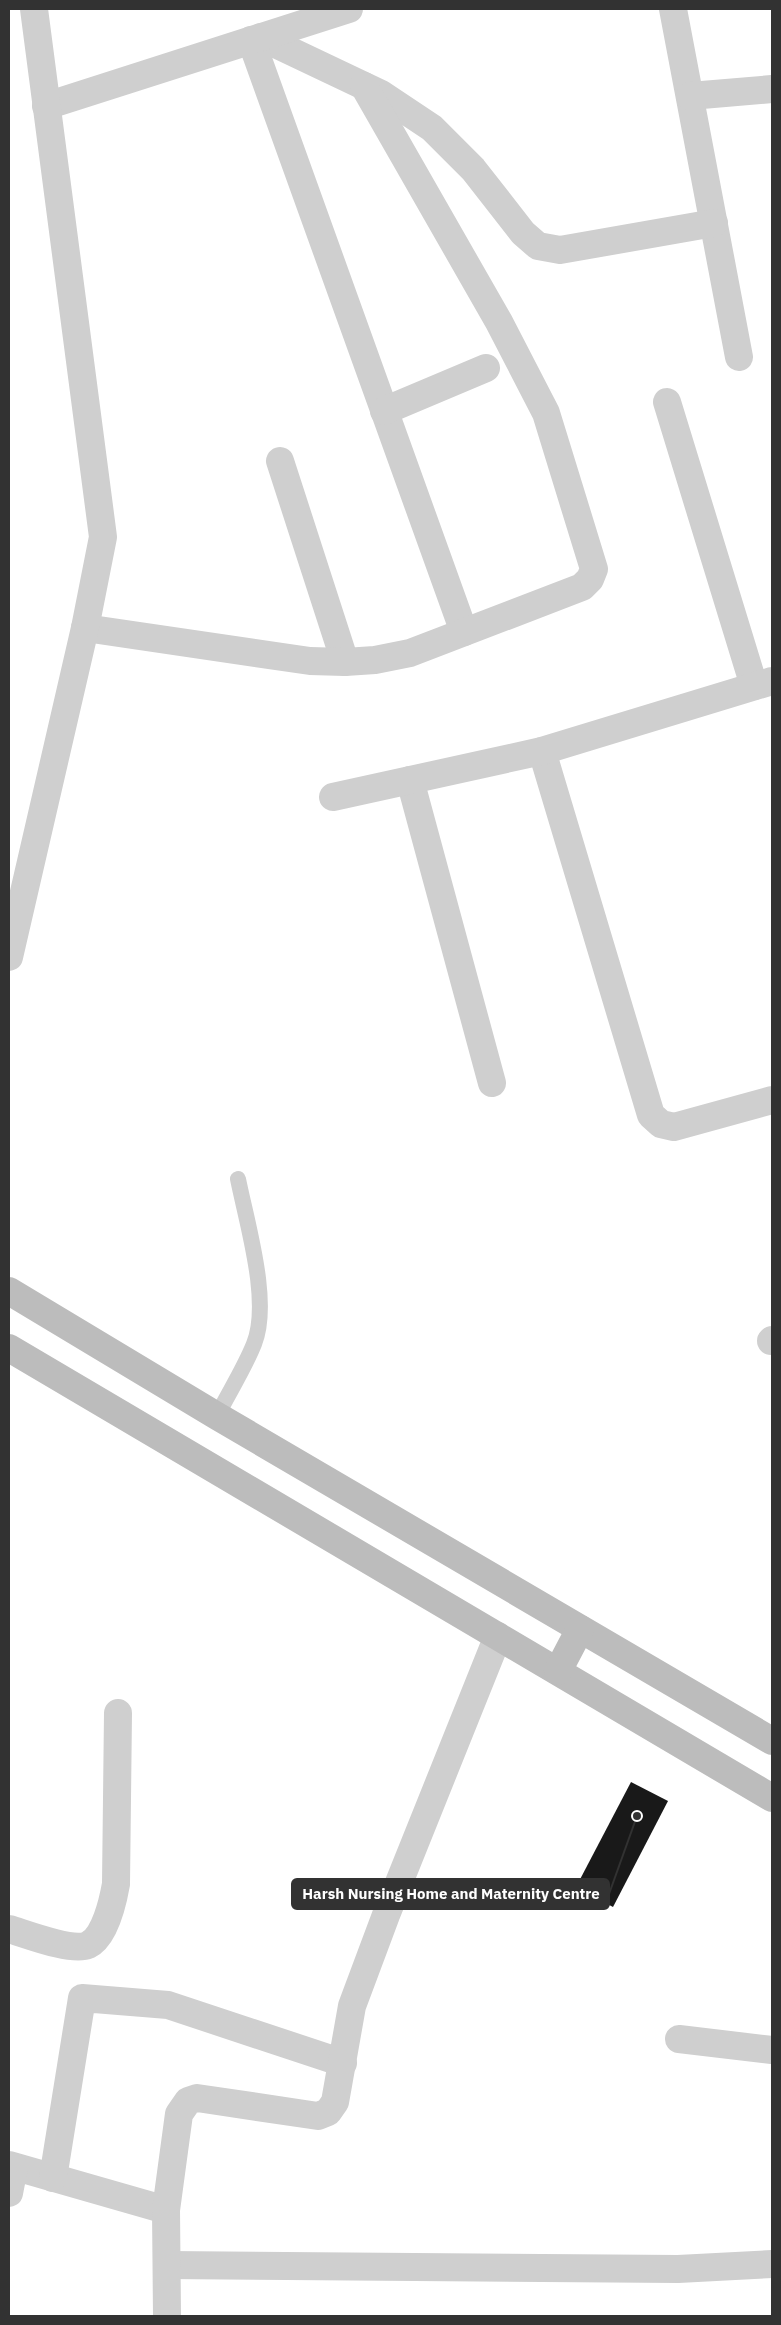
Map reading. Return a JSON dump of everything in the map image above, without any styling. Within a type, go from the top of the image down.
[{"type":"street","points":[[9,957],[86,628],[103,537],[34,9]]},
{"type":"street","points":[[46,106],[349,9]]},
{"type":"street","points":[[674,9],[739,357]]},
{"type":"street","points":[[256,38],[381,94],[432,128],[473,169],[523,233],[538,246],[560,250],[714,223]]},
{"type":"street","points":[[256,38],[384,411],[464,632]]},
{"type":"street","points":[[86,628],[310,661],[345,662],[375,660],[410,653],[582,587],[590,579],[594,569],[546,414],[499,322],[364,86]]},
{"type":"street","points":[[690,96],[772,89]]},
{"type":"street","points":[[384,411],[486,368]]},
{"type":"street","points":[[333,797],[542,750],[763,683],[667,402]]},
{"type":"street","points":[[280,462],[345,662]]},
{"type":"street","points":[[542,750],[651,1116],[661,1124],[674,1126],[772,1100]]},
{"type":"street","points":[[410,780],[492,1083]]},
{"type":"street","points":[[9,1291],[216,1416],[772,1741]]},
{"type":"street","points":[[9,1348],[772,1798]]},
{"type":"street","points":[[558,1671],[580,1629]]},
{"type":"street","points":[[167,2316],[166,2210],[179,2114],[188,2101],[197,2098],[318,2116],[328,2112],[335,2102],[352,2006],[498,1636]]},
{"type":"street","points":[[9,1929],[75,1947],[87,1945],[99,1936],[113,1900],[116,1884],[118,1713]]},
{"type":"street","points":[[52,2178],[82,1998],[168,2005],[342,2063]]},
{"type":"street","points":[[679,2039],[772,2050]]},
{"type":"street","points":[[9,2193],[11,2166],[166,2210]]},
{"type":"street","points":[[166,2266],[678,2269],[772,2264]]},
{"type":"lane","points":[[216,1416],[254,1344],[260,1318],[260,1293],[238,1179]]},
{"type":"building","points":[[631,1782],[668,1801],[613,1907],[576,1887]]},
{"type":"place","name":"Harsh Nursing Home and Maternity Centre","points":[[637,1816]]}]
